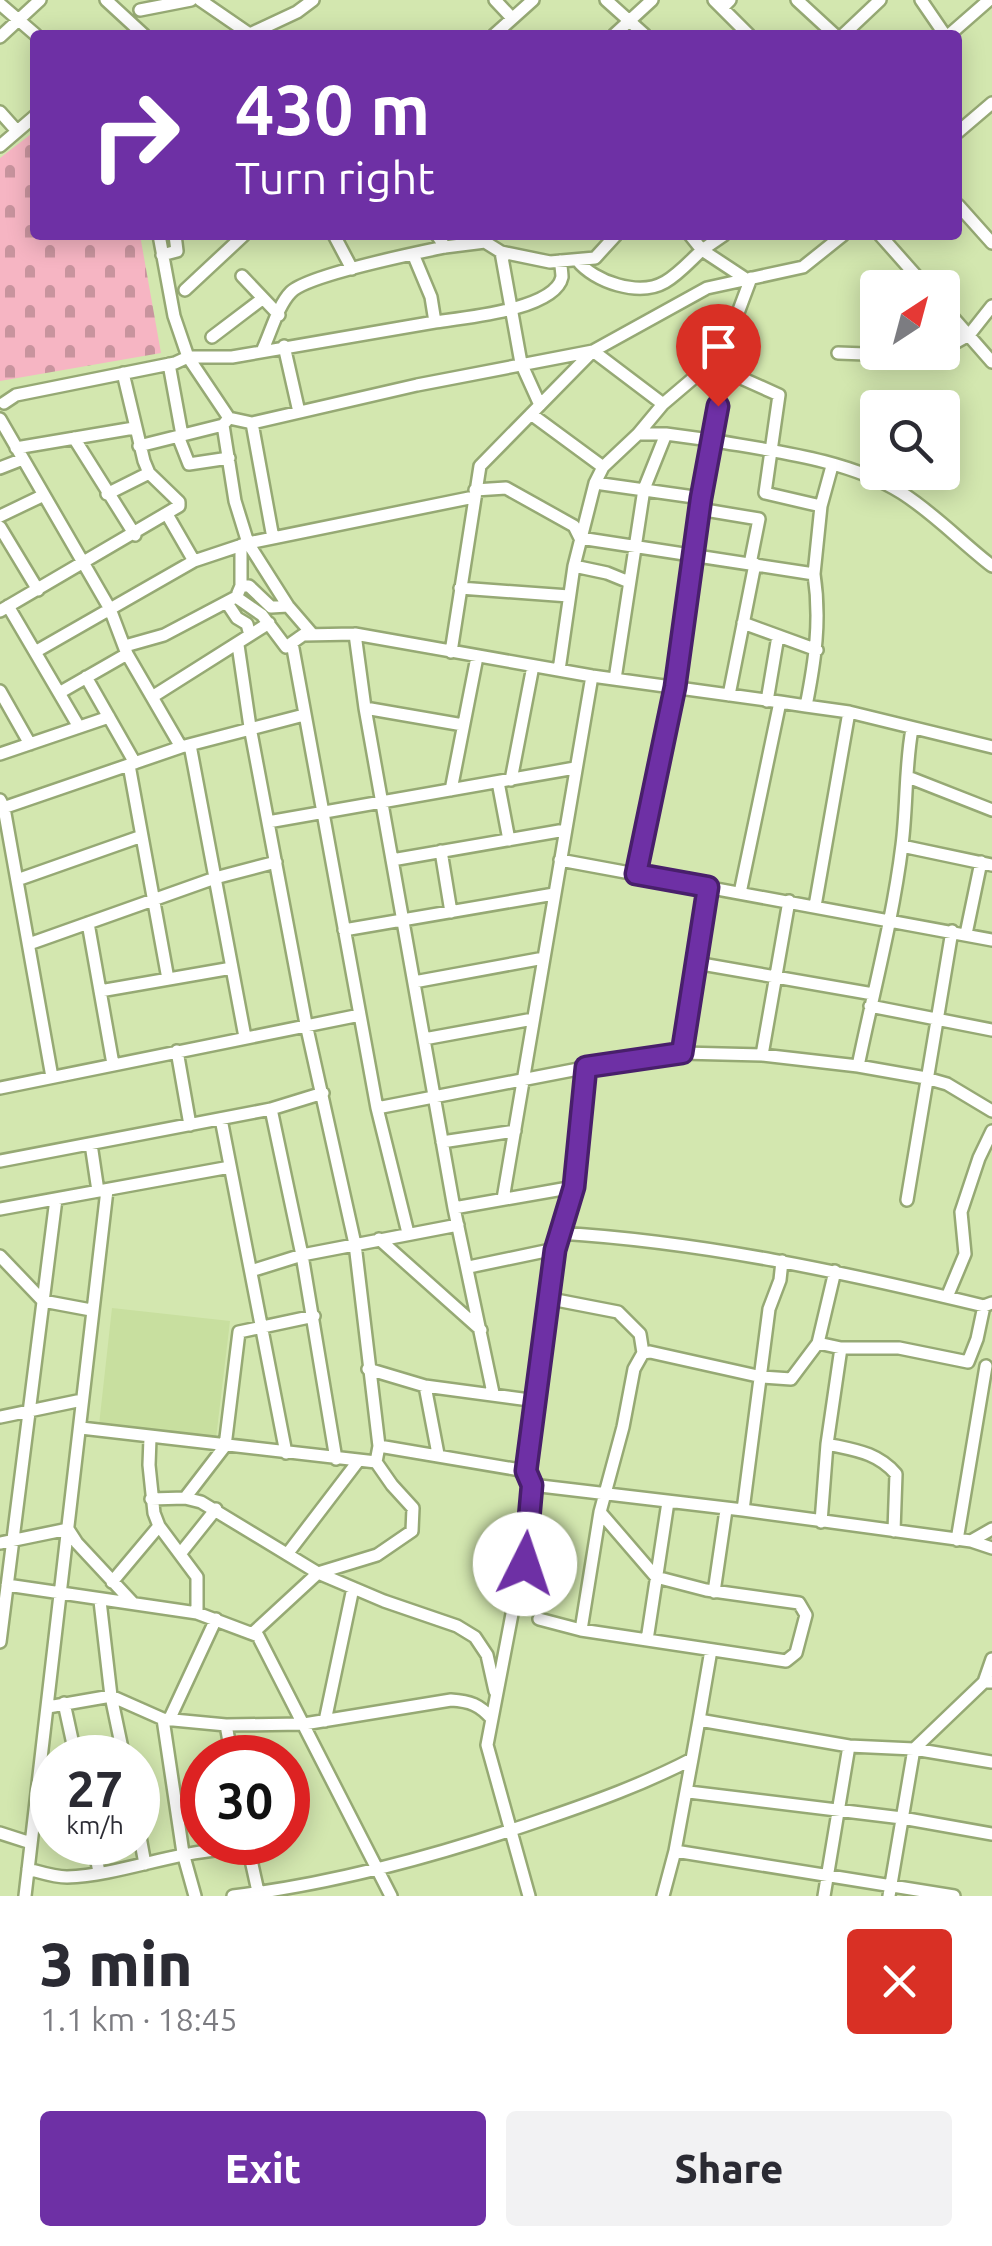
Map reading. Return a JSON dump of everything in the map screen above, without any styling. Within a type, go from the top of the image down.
[{"type":"street","points":[[0,37],[40,0]]},
{"type":"street","points":[[106,0],[136,30]]},
{"type":"street","points":[[139,30],[140,5],[191,0]]},
{"type":"street","points":[[200,0],[245,30]]},
{"type":"street","points":[[259,30],[313,0]]},
{"type":"street","points":[[495,0],[512,17]]},
{"type":"street","points":[[499,30],[533,0]]},
{"type":"street","points":[[606,0],[640,30]]},
{"type":"street","points":[[620,30],[652,0]]},
{"type":"street","points":[[797,0],[830,30]]},
{"type":"street","points":[[848,30],[880,0]]},
{"type":"street","points":[[922,0],[943,30]]},
{"type":"street","points":[[953,30],[988,0]]},
{"type":"street","points":[[722,3],[745,30]]},
{"type":"street","points":[[0,4],[30,30]]},
{"type":"street","points":[[962,129],[992,103]]},
{"type":"street","points":[[0,112],[16,131]]},
{"type":"street","points":[[0,146],[30,120]]},
{"type":"street","points":[[962,209],[992,243]]},
{"type":"street","points":[[160,240],[180,340],[226,422],[244,544],[235,595],[237,618],[248,626],[250,635]]},
{"type":"street","points":[[162,255],[177,252],[176,240]]},
{"type":"street","points":[[185,290],[239,240]]},
{"type":"street","points":[[337,240],[352,269]]},
{"type":"street","points":[[440,240],[444,247]]},
{"type":"street","points":[[264,349],[295,288],[352,269],[482,240]]},
{"type":"street","points":[[489,240],[500,252],[521,364],[536,409],[602,466]]},
{"type":"street","points":[[500,252],[577,260],[595,258],[611,240]]},
{"type":"street","points":[[694,240],[702,250],[748,278]]},
{"type":"street","points":[[577,260],[591,276],[640,288],[664,284],[717,240]]},
{"type":"street","points":[[450,652],[483,462],[593,351],[707,288],[803,267],[837,240]]},
{"type":"street","points":[[884,240],[911,270]]},
{"type":"street","points":[[413,254],[431,297],[435,322]]},
{"type":"street","points":[[245,1037],[186,746],[152,697],[126,650],[110,609],[0,419],[6,411],[2,402],[188,357],[232,357],[512,311],[552,291],[562,277],[560,261]]},
{"type":"street","points":[[242,276],[280,314]]},
{"type":"street","points":[[558,670],[580,538],[602,466],[638,434],[663,404],[724,353],[748,278]]},
{"type":"street","points":[[212,337],[262,299]]},
{"type":"street","points":[[960,340],[969,335],[992,306]]},
{"type":"street","points":[[960,325],[992,362]]},
{"type":"street","points":[[284,346],[300,412]]},
{"type":"street","points":[[139,446],[226,422],[252,423],[593,351],[663,404]]},
{"type":"street","points":[[838,354],[860,355]]},
{"type":"street","points":[[170,364],[180,435],[189,464],[230,458]]},
{"type":"street","points":[[712,365],[779,395],[729,695]]},
{"type":"street","points":[[636,874],[675,687],[700,503],[725,371]]},
{"type":"street","points":[[79,728],[35,652],[4,609],[177,510],[180,502],[150,473],[139,446],[123,373]]},
{"type":"street","points":[[252,423],[272,538]]},
{"type":"street","points":[[0,468],[20,454],[74,438],[134,428]]},
{"type":"street","points":[[638,434],[710,440],[820,459],[898,490],[989,559]]},
{"type":"street","points":[[615,679],[644,489],[666,434]]},
{"type":"street","points":[[74,438],[134,535]]},
{"type":"street","points":[[806,706],[817,650],[819,605],[814,574],[821,506],[832,466]]},
{"type":"street","points":[[107,494],[150,473]]},
{"type":"street","points":[[594,483],[644,489],[760,518]]},
{"type":"street","points":[[35,652],[194,560],[244,544],[475,494],[506,488],[574,526],[580,538]]},
{"type":"street","points":[[764,494],[821,506]]},
{"type":"street","points":[[0,516],[44,495]]},
{"type":"street","points":[[168,516],[194,560]]},
{"type":"street","points":[[0,527],[5,546],[38,590]]},
{"type":"street","points":[[580,538],[814,574]]},
{"type":"street","points":[[244,544],[314,635]]},
{"type":"street","points":[[574,566],[629,582]]},
{"type":"street","points":[[59,693],[126,650],[164,635],[251,587],[271,607],[288,606]]},
{"type":"street","points":[[460,588],[570,596]]},
{"type":"street","points":[[235,595],[253,607],[286,647],[303,636],[355,634],[592,676],[849,712],[992,747]]},
{"type":"street","points":[[743,623],[817,650]]},
{"type":"street","points":[[152,697],[269,624]]},
{"type":"street","points":[[355,634],[454,1208],[494,1393]]},
{"type":"street","points":[[740,892],[774,701],[778,636]]},
{"type":"street","points":[[292,643],[378,1108],[408,1233]]},
{"type":"street","points":[[238,645],[306,1024],[355,1244],[379,1446],[376,1462],[414,1508],[412,1530],[377,1556],[318,1573],[254,1632]]},
{"type":"street","points":[[451,790],[477,657]]},
{"type":"street","points":[[509,840],[505,781],[534,666]]},
{"type":"street","points":[[503,1200],[592,676]]},
{"type":"street","points":[[86,677],[132,764],[168,979]]},
{"type":"street","points":[[0,691],[30,744]]},
{"type":"street","points":[[365,708],[463,725]]},
{"type":"street","points":[[814,906],[849,712]]},
{"type":"street","points":[[52,1077],[1,806],[186,746],[304,715]]},
{"type":"street","points":[[0,754],[109,718]]},
{"type":"street","points":[[858,1066],[902,846],[912,729]]},
{"type":"street","points":[[268,822],[575,768]]},
{"type":"street","points":[[908,777],[992,810]]},
{"type":"street","points":[[392,860],[565,830]]},
{"type":"street","points":[[17,880],[142,836]]},
{"type":"street","points":[[902,846],[986,864],[966,934]]},
{"type":"street","points":[[441,851],[451,912]]},
{"type":"street","points":[[560,860],[992,940]]},
{"type":"street","points":[[28,944],[215,878],[276,862]]},
{"type":"street","points":[[682,1053],[708,887]]},
{"type":"street","points":[[344,930],[554,894]]},
{"type":"street","points":[[762,1055],[789,902]]},
{"type":"street","points":[[88,923],[113,1064]]},
{"type":"street","points":[[907,1200],[952,931]]},
{"type":"street","points":[[414,982],[544,958]]},
{"type":"street","points":[[696,963],[776,977],[936,1020],[992,1030]]},
{"type":"street","points":[[100,991],[232,968]]},
{"type":"street","points":[[0,1070],[4,1087],[360,1014]]},
{"type":"street","points":[[424,1040],[534,1019]]},
{"type":"street","points":[[177,1051],[190,1125]]},
{"type":"street","points":[[378,1108],[586,1067],[682,1053],[762,1055],[926,1078],[947,1084],[992,1111]]},
{"type":"street","points":[[529,1896],[488,1754],[520,1572],[525,1564],[532,1485],[526,1471],[555,1250],[574,1187],[586,1067]]},
{"type":"street","points":[[0,1162],[271,1109],[323,1093]]},
{"type":"street","points":[[271,1109],[314,1316],[336,1459]]},
{"type":"street","points":[[221,1119],[286,1453]]},
{"type":"street","points":[[442,1142],[515,1131]]},
{"type":"street","points":[[948,1297],[965,1254],[961,1212],[992,1131]]},
{"type":"street","points":[[44,1735],[81,1428],[102,1190],[92,1144]]},
{"type":"street","points":[[0,1209],[230,1167]]},
{"type":"street","points":[[454,1208],[574,1187]]},
{"type":"street","points":[[0,1642],[7,1585],[7,1541],[30,1411],[56,1199]]},
{"type":"street","points":[[250,1271],[302,1255],[458,1225]]},
{"type":"street","points":[[559,1233],[656,1240],[782,1261],[988,1305],[968,1362]]},
{"type":"street","points":[[379,1239],[481,1330]]},
{"type":"street","points":[[468,1266],[555,1250]]},
{"type":"street","points":[[0,1256],[43,1301],[92,1310]]},
{"type":"street","points":[[743,1510],[770,1309],[782,1261]]},
{"type":"street","points":[[643,1354],[650,1352],[762,1377],[791,1379],[818,1343],[835,1271]]},
{"type":"street","points":[[550,1299],[618,1312],[640,1334],[643,1354],[634,1368],[600,1512],[581,1630]]},
{"type":"street","points":[[185,1498],[225,1446],[236,1336],[242,1331],[314,1316]]},
{"type":"street","points":[[818,1343],[841,1348],[899,1348],[989,1367],[964,1541]]},
{"type":"street","points":[[821,1522],[841,1348]]},
{"type":"street","points":[[368,1369],[425,1386],[536,1402]]},
{"type":"street","points":[[425,1386],[438,1454]]},
{"type":"street","points":[[0,1417],[82,1400]]},
{"type":"street","points":[[81,1428],[376,1462]]},
{"type":"street","points":[[150,1438],[152,1499],[159,1526],[197,1576],[197,1613]]},
{"type":"street","points":[[827,1444],[868,1452],[886,1462],[896,1474],[894,1531]]},
{"type":"street","points":[[379,1446],[526,1471]]},
{"type":"street","points":[[288,1553],[359,1460]]},
{"type":"street","points":[[532,1485],[743,1510],[992,1548]]},
{"type":"street","points":[[152,1499],[185,1498],[216,1508],[318,1573],[457,1626],[476,1637],[487,1655],[497,1699]]},
{"type":"street","points":[[646,1640],[668,1502]]},
{"type":"street","points":[[180,1554],[216,1508]]},
{"type":"street","points":[[714,1592],[726,1510]]},
{"type":"street","points":[[539,1618],[581,1630],[786,1661],[796,1654],[806,1615],[798,1603],[714,1592],[656,1577],[600,1512]]},
{"type":"street","points":[[112,1582],[159,1526]]},
{"type":"street","points":[[7,1541],[68,1529]]},
{"type":"street","points":[[68,1529],[132,1602]]},
{"type":"street","points":[[964,1541],[992,1529]]},
{"type":"street","points":[[7,1585],[197,1613],[254,1632],[391,1896]]},
{"type":"street","points":[[326,1720],[353,1588]]},
{"type":"street","points":[[100,1601],[120,1735]]},
{"type":"street","points":[[180,1830],[166,1720],[216,1619]]},
{"type":"street","points":[[662,1896],[688,1792],[711,1650]]},
{"type":"street","points":[[890,1891],[914,1749],[988,1682],[992,1659]]},
{"type":"street","points":[[48,1707],[112,1696],[166,1720],[226,1725],[304,1724],[451,1700],[482,1707],[492,1719]]},
{"type":"street","points":[[64,1703],[71,1735]]},
{"type":"street","points":[[700,1720],[849,1746],[914,1749],[992,1762]]},
{"type":"street","points":[[226,1725],[228,1735]]},
{"type":"street","points":[[824,1896],[849,1746]]},
{"type":"street","points":[[233,1896],[259,1894],[453,1851],[605,1798],[692,1760]]},
{"type":"street","points":[[688,1792],[902,1818],[992,1834]]},
{"type":"street","points":[[0,1833],[30,1843]]},
{"type":"street","points":[[25,1896],[30,1852]]},
{"type":"street","points":[[675,1852],[890,1891],[954,1896]]},
{"type":"street","points":[[98,1865],[99,1872]]},
{"type":"street","points":[[28,1869],[63,1877],[138,1865]]},
{"type":"street","points":[[186,1865],[195,1896]]},
{"type":"street","points":[[253,1865],[259,1894]]},
{"type":"street","points":[[316,1881],[319,1896]]},
{"type":"shaded area","points":[[112,1308],[230,1321],[216,1438],[99,1425]]},
{"type":"green space","points":[[30,135],[30,240],[141,240],[161,353],[0,381],[0,158]]},
{"type":"route","points":[[525,1564],[532,1485],[526,1471],[555,1250],[574,1187],[586,1067],[682,1053],[708,887],[636,874],[675,687],[718,406]]}]
